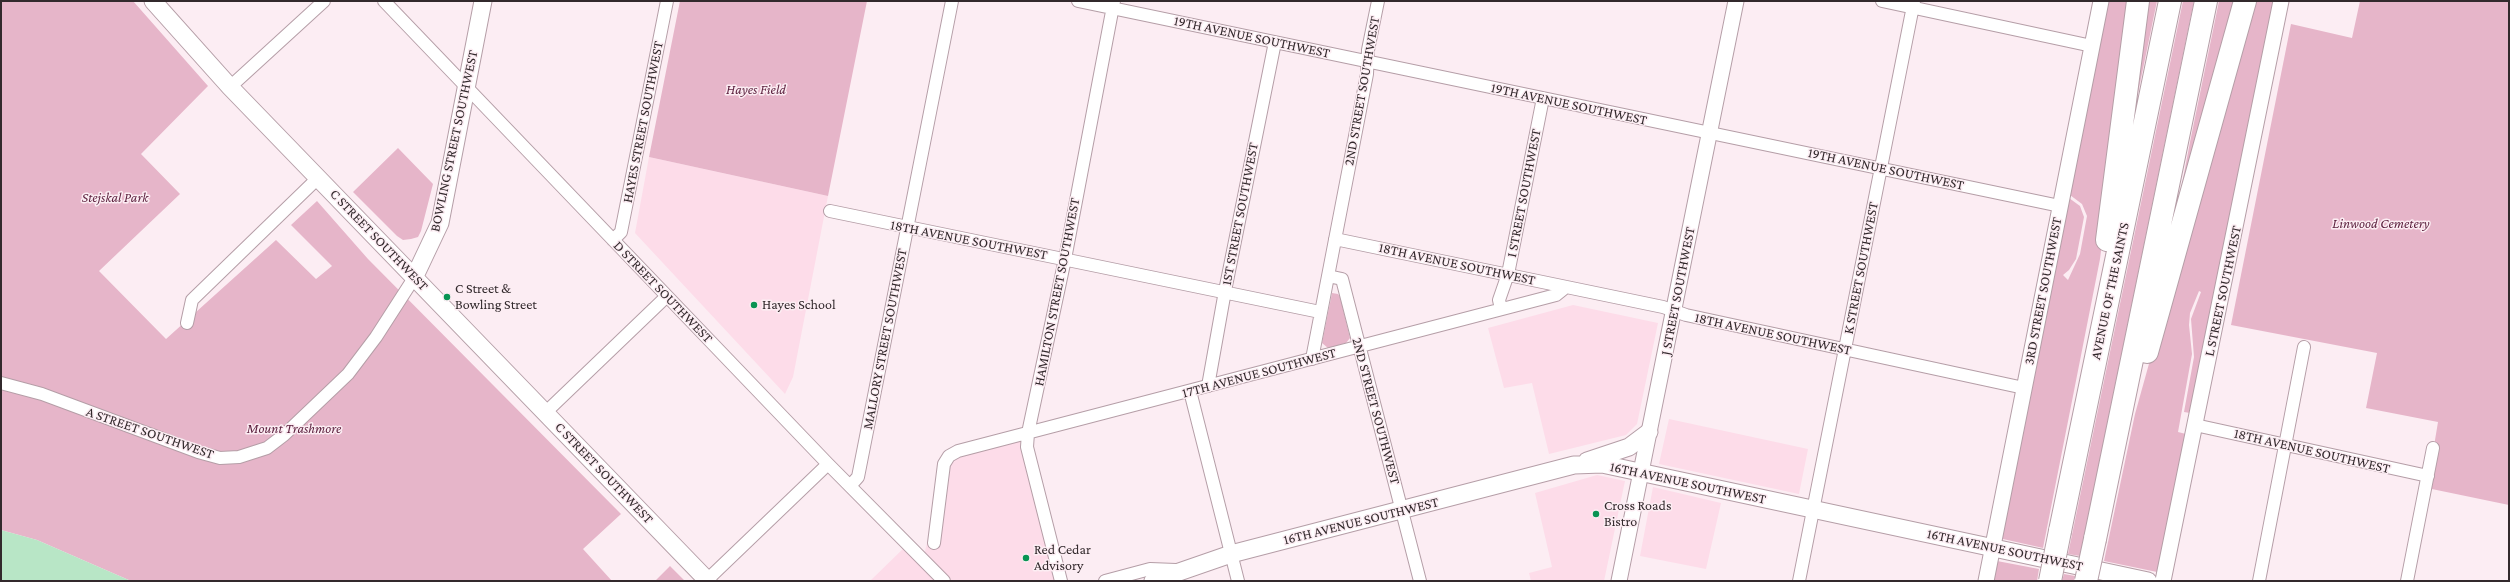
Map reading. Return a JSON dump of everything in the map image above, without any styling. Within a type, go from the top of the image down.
[{"type":"highway","points":[[2085,408],[2138,1]]},
{"type":"highway","name":"AVENUE OF THE SAINTS","points":[[2050,581],[2170,1]]},
{"type":"highway","points":[[2086,581],[2206,1]]},
{"type":"highway","points":[[2121,413],[2142,372],[2246,1]]},
{"type":"main road","name":"C STREET SOUTHWEST","points":[[153,1],[230,87],[319,177],[414,278],[708,580]]},
{"type":"main road","name":"BOWLING STREET SOUTHWEST","points":[[414,278],[440,223],[483,1]]},
{"type":"main road","points":[[1574,465],[1629,447],[1650,432]]},
{"type":"main road","name":"16TH AVENUE SOUTHWEST","points":[[1153,581],[1231,554],[1574,465],[1602,464],[2148,581]]},
{"type":"street","points":[[230,87],[324,1]]},
{"type":"street","name":"D STREET SOUTHWEST","points":[[384,1],[466,89],[828,464],[944,581]]},
{"type":"street","name":"HAYES STREET SOUTHWEST","points":[[613,240],[621,232],[667,1]]},
{"type":"street","name":"MALLORY STREET SOUTHWEST","points":[[850,486],[858,477],[952,1]]},
{"type":"street","name":"19TH AVENUE SOUTHWEST","points":[[1078,1],[1113,5],[1368,62],[1881,167],[2060,206]]},
{"type":"street","name":"2ND STREET SOUTHWEST","points":[[1312,359],[1368,62],[1378,1]]},
{"type":"street","name":"J STREET SOUTHWEST","points":[[1620,581],[1736,1]]},
{"type":"street","points":[[1882,1],[1914,4],[2092,46]]},
{"type":"street","name":"3RD STREET SOUTHWEST","points":[[1986,581],[2101,1]]},
{"type":"street","name":"L STREET SOUTHWEST","points":[[2163,581],[2281,1]]},
{"type":"street","name":"K STREET SOUTHWEST","points":[[1798,581],[1914,4]]},
{"type":"street","name":"HAMILTON STREET SOUTHWEST","points":[[1061,581],[1027,447],[1028,433],[1065,259],[1113,5]]},
{"type":"street","name":"1ST STREET SOUTHWEST","points":[[1208,386],[1225,291],[1274,42]]},
{"type":"street","name":"I STREET SOUTHWEST","points":[[1501,309],[1499,300],[1508,274],[1542,98]]},
{"type":"street","points":[[187,323],[192,300],[319,177]]},
{"type":"street","name":"18TH AVENUE SOUTHWEST","points":[[830,211],[906,228],[1225,291],[1320,312]]},
{"type":"street","name":"18TH AVENUE SOUTHWEST","points":[[1335,239],[1508,274],[1674,310],[1686,315],[2024,388]]},
{"type":"street","name":"2ND STREET SOUTHWEST","points":[[1328,276],[1342,279],[1420,581]]},
{"type":"street","name":"A STREET SOUTHWEST","points":[[1,383],[42,394],[198,452],[220,458],[239,457],[267,448],[284,435],[348,374],[376,337],[414,278]]},
{"type":"street","name":"17TH AVENUE SOUTHWEST","points":[[934,543],[944,464],[949,456],[958,451],[1556,295],[1566,287]]},
{"type":"street","points":[[545,413],[666,296]]},
{"type":"street","points":[[2259,581],[2304,348]]},
{"type":"street","points":[[1190,391],[1238,581]]},
{"type":"street","name":"18TH AVENUE SOUTHWEST","points":[[2195,425],[2428,476]]},
{"type":"street","points":[[2407,581],[2433,448]]},
{"type":"street","points":[[708,580],[828,464]]},
{"type":"street","points":[[1105,581],[1150,569],[1181,571]]},
{"type":"shaded area","name":"Hayes School","points":[[649,157],[828,196],[793,377],[785,394],[635,233]]},
{"type":"shaded area","points":[[1573,305],[1658,323],[1637,424],[1626,435],[1549,454],[1532,383],[1504,388],[1488,328]]},
{"type":"shaded area","points":[[1669,419],[1808,449],[1799,494],[1659,464]]},
{"type":"shaded area","points":[[1025,435],[1061,581],[870,581],[908,544],[923,559],[949,456]]},
{"type":"shaded area","points":[[1597,475],[1625,481],[1604,581],[1531,581],[1529,573],[1552,567],[1535,493]]},
{"type":"shaded area","points":[[1653,487],[1721,503],[1706,569],[1640,556]]},
{"type":"shaded area","points":[[1,530],[37,540],[131,581],[1,581]]},
{"type":"green space","name":"Mount Trashmore","points":[[1,1],[133,1],[208,86],[141,154],[180,194],[99,271],[166,339],[276,240],[316,279],[332,266],[291,225],[317,201],[368,259],[621,514],[583,549],[612,581],[131,581],[37,540],[1,530]]},
{"type":"green space","name":"Hayes Field","points":[[680,1],[867,1],[828,196],[649,157]]},
{"type":"green space","points":[[2108,1],[2133,1],[2100,259],[2043,548],[2003,539],[2003,534],[2069,198],[2080,206],[2084,217],[2076,259],[2069,270],[2063,275],[2068,280],[2080,254],[2087,216],[2082,204],[2070,195]]},
{"type":"green space","points":[[2142,1],[2157,1],[2126,151]]},
{"type":"green space","points":[[2183,1],[2194,1],[2080,556],[2068,554]]},
{"type":"green space","points":[[2219,1],[2241,1],[2178,205],[2190,142]]},
{"type":"green space","points":[[2250,1],[2274,1],[2190,413],[2184,412],[2194,357],[2191,319],[2201,292],[2199,291],[2190,313],[2189,325],[2192,354],[2178,432],[2186,434],[2157,572],[2104,561],[2135,414]]},
{"type":"green space","name":"Linwood Cemetery","points":[[2360,1],[2509,1],[2509,505],[2427,488],[2438,422],[2366,408],[2377,353],[2231,325],[2291,24],[2352,38]]},
{"type":"green space","points":[[398,148],[433,184],[421,231],[418,237],[403,240],[397,236],[353,192]]},
{"type":"green space","points":[[1332,293],[1338,294],[1340,297],[1350,338],[1346,343],[1328,348],[1322,343]]},
{"type":"green space","points":[[1997,561],[2039,569],[2037,581],[1993,581]]},
{"type":"green space","points":[[670,566],[685,581],[655,581]]},
{"type":"green space","points":[[2064,574],[2075,576],[2074,581],[2062,581]]},
{"type":"place","name":"C Street & Bowling Street","points":[[447,297]]},
{"type":"place","name":"Hayes School","points":[[754,305]]},
{"type":"place","name":"Cross Roads Bistro","points":[[1596,514]]},
{"type":"place","name":"Red Cedar Advisory","points":[[1026,558]]},
{"type":"park label","name":"Stejskal Park","points":[[115,198]]}]
